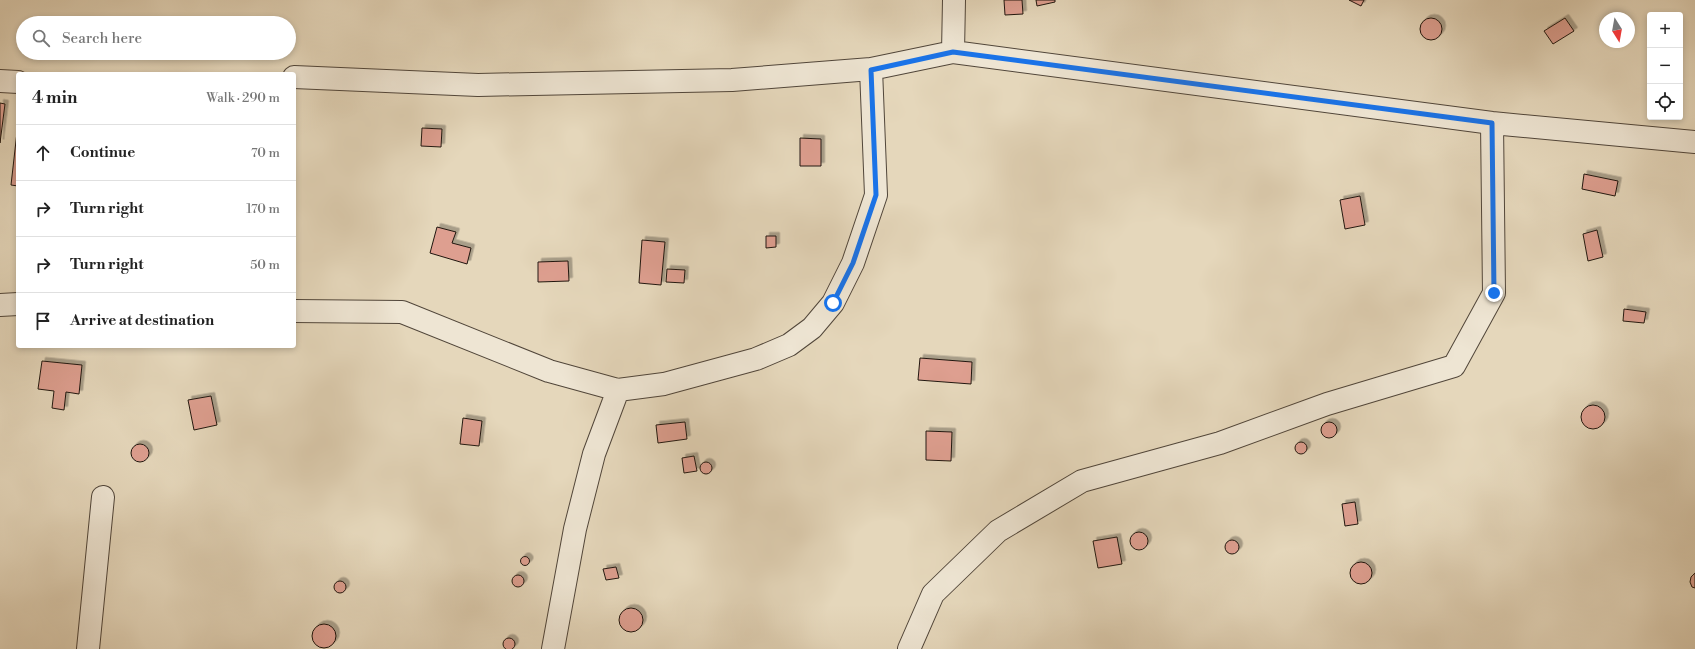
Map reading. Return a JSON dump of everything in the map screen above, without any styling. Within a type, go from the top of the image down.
[{"type":"street","points":[[953,52],[954,0]]},
{"type":"street","points":[[296,77],[478,85],[732,80],[871,70],[953,52],[1492,123],[1695,142]]},
{"type":"street","points":[[296,311],[402,312],[550,371],[618,390],[664,384],[756,359],[789,345],[812,328],[833,303],[853,263],[876,195],[871,70]]},
{"type":"street","points":[[0,81],[16,82]]},
{"type":"street","points":[[909,649],[933,594],[938,588],[998,531],[1082,481],[1220,443],[1327,404],[1454,366],[1494,293],[1492,123]]},
{"type":"street","points":[[0,305],[16,304]]},
{"type":"street","points":[[553,649],[577,522],[594,454],[618,390]]},
{"type":"street","points":[[88,649],[103,497]]},
{"type":"building","points":[[1004,0],[1022,0],[1023,14],[1005,15]]},
{"type":"building","points":[[1036,0],[1055,0],[1055,2],[1037,6]]},
{"type":"building","points":[[1349,0],[1364,0],[1361,6]]},
{"type":"building","points":[[1431,18],[1439,21],[1442,29],[1439,37],[1431,40],[1423,37],[1420,29],[1423,21]]},
{"type":"building","points":[[1565,18],[1574,31],[1553,44],[1544,31]]},
{"type":"building","points":[[0,103],[5,104],[0,143]]},
{"type":"building","points":[[422,128],[442,129],[441,147],[421,146]]},
{"type":"building","points":[[800,138],[821,139],[821,166],[800,166]]},
{"type":"building","points":[[16,141],[16,186],[11,185]]},
{"type":"building","points":[[1584,174],[1618,181],[1615,196],[1582,189]]},
{"type":"building","points":[[1360,196],[1365,225],[1345,229],[1340,200]]},
{"type":"building","points":[[437,227],[456,232],[452,243],[471,248],[467,264],[430,253]]},
{"type":"building","points":[[1597,230],[1603,257],[1588,261],[1583,234]]},
{"type":"building","points":[[766,236],[776,236],[776,247],[766,248]]},
{"type":"building","points":[[642,240],[665,242],[661,285],[639,283]]},
{"type":"building","points":[[568,261],[569,281],[538,282],[538,262]]},
{"type":"building","points":[[667,269],[685,270],[684,283],[666,282]]},
{"type":"building","points":[[1624,309],[1646,312],[1644,323],[1623,321]]},
{"type":"building","points":[[920,358],[972,362],[971,384],[918,380]]},
{"type":"building","points":[[42,361],[82,365],[79,394],[66,392],[64,410],[52,408],[54,391],[38,389]]},
{"type":"building","points":[[211,396],[217,425],[194,430],[188,400]]},
{"type":"building","points":[[1593,405],[1602,408],[1605,417],[1602,426],[1593,429],[1584,426],[1581,417],[1584,408]]},
{"type":"building","points":[[463,418],[482,421],[479,446],[460,444]]},
{"type":"building","points":[[685,422],[687,439],[658,443],[656,425]]},
{"type":"building","points":[[1326,422],[1332,422],[1337,427],[1335,436],[1332,438],[1326,438],[1321,433],[1321,427]]},
{"type":"building","points":[[926,431],[952,432],[951,461],[926,460]]},
{"type":"building","points":[[1301,442],[1305,444],[1307,448],[1305,452],[1301,454],[1297,452],[1295,448],[1297,444]]},
{"type":"building","points":[[140,444],[146,447],[149,453],[146,459],[140,462],[134,459],[131,453],[134,447]]},
{"type":"building","points":[[694,456],[697,471],[684,473],[682,458]]},
{"type":"building","points":[[704,462],[708,462],[712,468],[708,474],[704,474],[700,470],[700,466]]},
{"type":"building","points":[[1355,502],[1358,524],[1345,526],[1342,504]]},
{"type":"building","points":[[1139,532],[1145,535],[1148,541],[1145,547],[1139,550],[1133,547],[1130,541],[1133,535]]},
{"type":"building","points":[[1117,537],[1122,564],[1098,568],[1093,541]]},
{"type":"building","points":[[1229,540],[1235,540],[1239,544],[1239,550],[1235,554],[1229,554],[1225,550],[1225,544]]},
{"type":"building","points":[[525,556],[530,561],[525,566],[520,561]]},
{"type":"building","points":[[1357,562],[1365,562],[1372,569],[1372,577],[1365,584],[1357,584],[1350,577],[1350,569]]},
{"type":"building","points":[[616,567],[619,578],[606,580],[603,569]]},
{"type":"building","points":[[1695,573],[1695,588],[1692,587],[1690,582],[1691,577]]},
{"type":"building","points":[[516,575],[520,575],[524,581],[520,587],[516,587],[512,583],[512,579]]},
{"type":"building","points":[[338,581],[342,581],[346,587],[342,593],[338,593],[334,589],[334,585]]},
{"type":"building","points":[[631,608],[639,612],[643,620],[639,628],[631,632],[623,628],[619,620],[623,612]]},
{"type":"building","points":[[324,624],[332,628],[336,636],[332,644],[324,648],[316,644],[312,636],[316,628]]},
{"type":"building","points":[[509,638],[513,640],[515,644],[513,648],[509,650],[505,648],[503,644],[505,640]]},
{"type":"route","points":[[833,303],[853,263],[876,195],[871,70],[953,52],[1492,123],[1494,293]]}]
